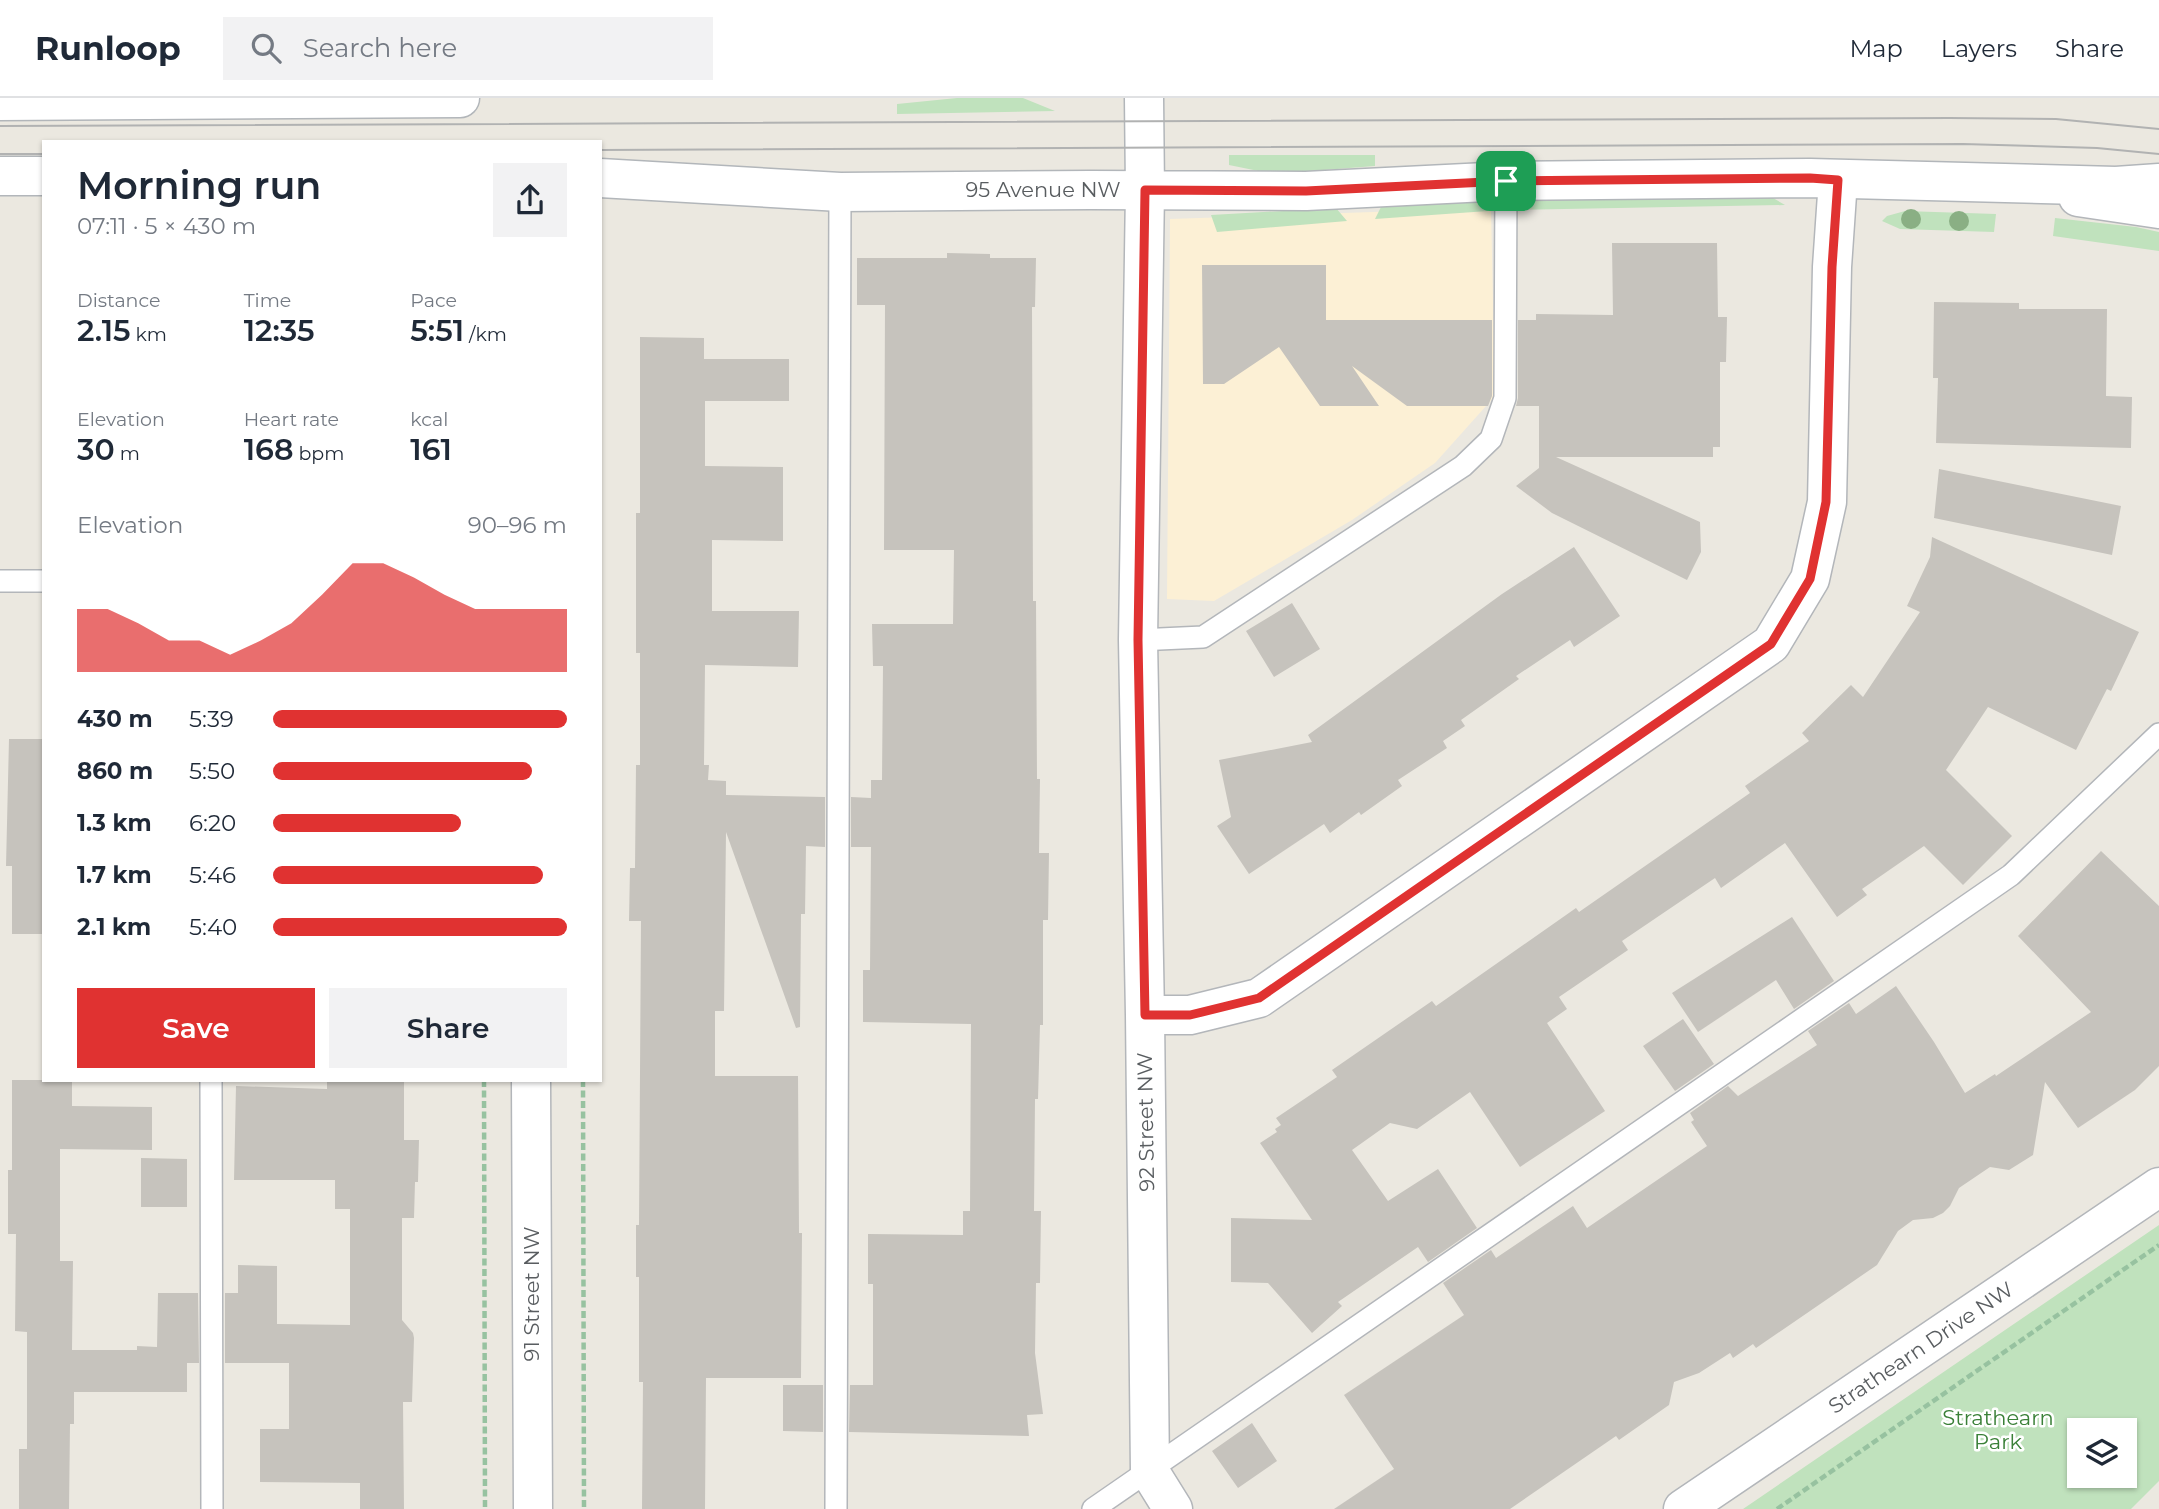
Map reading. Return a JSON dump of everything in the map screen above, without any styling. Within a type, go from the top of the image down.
[{"type":"street","points":[[0,102],[460,98]]},
{"type":"street","name":"92 Street NW","points":[[1144,98],[1138,640],[1150,1472]]},
{"type":"street","points":[[0,176],[42,176]]},
{"type":"street","name":"95 Avenue NW","points":[[602,178],[839,192],[1306,191],[1506,181],[1838,180],[2116,186],[2159,183]]},
{"type":"street","points":[[1145,1015],[1190,1015],[1259,998],[1771,644],[1810,579],[1826,502],[1832,267],[1838,180]]},
{"type":"street","name":"95 Avenue NW","points":[[1990,182],[2159,209]]},
{"type":"street","name":"91 Street NW","points":[[531,1082],[533,1509]]},
{"type":"street","name":"Strathearn Drive NW","points":[[1683,1509],[2159,1187]]},
{"type":"street","points":[[1150,1472],[1173,1509]]},
{"type":"lane","points":[[1138,640],[1203,637],[1463,466],[1492,439],[1505,398],[1506,181]]},
{"type":"lane","points":[[836,1509],[839,192]]},
{"type":"lane","points":[[0,582],[42,582]]},
{"type":"lane","points":[[1093,1509],[2011,875],[2159,734]]},
{"type":"lane","points":[[211,1082],[212,1509]]},
{"type":"path","points":[[484,1082],[485,1509]]},
{"type":"path","points":[[583,1082],[584,1509]]},
{"type":"path","points":[[1777,1509],[2159,1245]]},
{"type":"shaded area","points":[[1491,208],[1495,396],[1435,463],[1352,520],[1214,601],[1167,599],[1170,219]]},
{"type":"green space","points":[[957,98],[1023,98],[1055,111],[897,114],[897,104]]},
{"type":"green space","points":[[1229,155],[1375,155],[1375,166],[1273,174],[1229,165]]},
{"type":"green space","points":[[1528,190],[1761,191],[1785,205],[1515,210]]},
{"type":"green space","points":[[1475,194],[1488,211],[1375,219],[1384,201]]},
{"type":"green space","points":[[1336,208],[1347,221],[1217,232],[1211,215]]},
{"type":"green space","points":[[1905,211],[1996,214],[1994,232],[1900,229],[1882,221],[1887,216]]},
{"type":"green space","points":[[2055,218],[2159,232],[2159,251],[2053,236]]},
{"type":"green space","name":"Strathearn Park","points":[[2159,1225],[2159,1481],[2131,1509],[1743,1509]]},
{"type":"building","points":[[1612,243],[1717,243],[1718,317],[1727,317],[1726,362],[1720,362],[1720,447],[1713,447],[1713,457],[1556,457],[1700,522],[1701,552],[1687,580],[1552,513],[1516,486],[1539,468],[1539,406],[1516,406],[1518,320],[1536,320],[1536,314],[1613,315]]},
{"type":"building","points":[[947,253],[990,254],[990,258],[1036,258],[1035,307],[1032,307],[1033,601],[1036,601],[1039,853],[1049,853],[1048,920],[1043,920],[1043,1025],[1040,1025],[1038,1099],[1035,1099],[1034,1211],[1041,1211],[1035,1353],[1043,1414],[1027,1415],[1029,1436],[849,1432],[850,1385],[873,1385],[873,1284],[868,1284],[868,1234],[963,1235],[963,1211],[970,1211],[971,1024],[863,1022],[863,970],[870,970],[871,847],[851,847],[851,797],[871,798],[871,780],[882,780],[883,666],[873,666],[872,624],[953,624],[954,550],[884,550],[885,305],[857,305],[857,258],[947,258]]},
{"type":"building","points":[[1202,265],[1326,265],[1326,320],[1492,320],[1492,396],[1488,406],[1407,406],[1352,366],[1379,406],[1320,406],[1279,347],[1224,384],[1203,384]]},
{"type":"building","points":[[1934,302],[2019,303],[2019,309],[2107,309],[2106,396],[2132,397],[2131,448],[1936,443],[1938,378],[1933,378]]},
{"type":"building","points":[[640,337],[704,338],[704,359],[789,359],[789,401],[705,401],[705,466],[783,467],[783,541],[712,540],[712,611],[799,611],[798,667],[705,665],[704,765],[709,765],[708,780],[726,781],[726,795],[825,797],[825,847],[806,846],[805,914],[801,914],[800,1027],[796,1028],[726,832],[724,1011],[715,1011],[715,1076],[798,1076],[799,1233],[802,1233],[801,1378],[706,1378],[705,1509],[642,1509],[643,1382],[639,1382],[639,1277],[636,1277],[636,1225],[639,1225],[641,921],[629,921],[630,868],[635,868],[636,765],[640,765],[640,653],[636,653],[636,513],[640,513]]},
{"type":"building","points":[[1939,469],[2121,506],[2112,555],[1934,518]]},
{"type":"building","points":[[1932,537],[2139,632],[2111,691],[2107,689],[2076,750],[1988,707],[1946,770],[2012,836],[1963,885],[1924,846],[1862,889],[1867,895],[1837,917],[1785,843],[1721,888],[1715,878],[1622,941],[1628,950],[1559,997],[1567,1009],[1547,1023],[1605,1111],[1520,1167],[1470,1092],[1417,1129],[1390,1123],[1352,1150],[1388,1201],[1438,1169],[1477,1228],[1428,1262],[1418,1247],[1338,1302],[1342,1306],[1312,1333],[1268,1283],[1231,1282],[1231,1218],[1312,1220],[1260,1143],[1277,1132],[1275,1129],[1281,1125],[1276,1118],[1337,1077],[1332,1070],[1432,1001],[1436,1006],[1576,908],[1579,912],[1750,793],[1745,786],[1809,741],[1802,733],[1851,685],[1863,697],[1920,612],[1907,606],[1930,557]]},
{"type":"building","points":[[1574,547],[1620,616],[1574,647],[1570,640],[1516,676],[1519,679],[1461,720],[1465,726],[1443,741],[1447,748],[1398,780],[1402,786],[1361,815],[1359,812],[1330,833],[1324,824],[1249,874],[1217,826],[1231,817],[1219,760],[1312,742],[1308,735],[1502,594]]},
{"type":"building","points":[[1292,603],[1320,649],[1274,677],[1246,631]]},
{"type":"building","points":[[9,739],[42,739],[42,934],[12,934],[12,866],[6,866]]},
{"type":"building","points":[[2101,851],[2159,906],[2159,1066],[2135,1090],[2078,1128],[2045,1082],[2033,1155],[2009,1170],[1990,1167],[1959,1188],[1950,1206],[1943,1213],[1933,1218],[1913,1220],[1898,1231],[1877,1265],[1756,1348],[1753,1344],[1733,1358],[1730,1353],[1699,1373],[1674,1382],[1669,1405],[1619,1440],[1616,1436],[1510,1509],[1334,1509],[1394,1469],[1344,1395],[1464,1315],[1443,1283],[1491,1250],[1496,1258],[1573,1206],[1587,1228],[1707,1146],[1691,1122],[1694,1120],[1690,1113],[1728,1086],[1738,1096],[1817,1045],[1808,1031],[1849,1003],[1856,1014],[1896,986],[1965,1093],[1995,1074],[1996,1076],[2091,1012],[2018,936]]},
{"type":"building","points":[[1792,917],[1834,981],[1794,1009],[1776,980],[1698,1032],[1672,993]]},
{"type":"building","points":[[1683,1019],[1714,1064],[1675,1091],[1643,1046]]},
{"type":"building","points":[[12,1080],[72,1082],[72,1106],[152,1107],[152,1150],[60,1149],[60,1261],[73,1261],[72,1350],[137,1350],[137,1346],[157,1347],[158,1293],[198,1293],[199,1363],[187,1363],[187,1392],[74,1392],[74,1424],[70,1424],[69,1509],[19,1509],[19,1449],[27,1449],[27,1332],[15,1331],[16,1234],[8,1234],[8,1170],[12,1170]]},
{"type":"building","points":[[327,1082],[404,1082],[404,1140],[419,1140],[414,1218],[402,1218],[402,1320],[414,1338],[412,1402],[403,1402],[404,1509],[360,1509],[360,1483],[260,1482],[260,1429],[289,1429],[289,1363],[225,1363],[225,1293],[238,1293],[238,1265],[277,1266],[277,1324],[350,1325],[350,1209],[335,1209],[335,1180],[234,1180],[236,1086],[327,1089]]},
{"type":"building","points":[[141,1158],[187,1159],[187,1207],[141,1207]]},
{"type":"building","points":[[783,1385],[823,1385],[823,1432],[783,1431]]},
{"type":"building","points":[[1252,1423],[1277,1461],[1238,1488],[1212,1451]]},
{"type":"tram line","points":[[0,126],[1949,118],[2056,119],[2159,129]]},
{"type":"tram line","points":[[602,150],[1963,144],[2097,148],[2159,154]]},
{"type":"tram line","points":[[0,154],[42,154]]},
{"type":"route","points":[[1838,180],[1832,267],[1826,502],[1810,579],[1771,644],[1259,998],[1190,1015],[1145,1015],[1138,640],[1145,190],[1306,191],[1506,181],[1838,180]]}]
